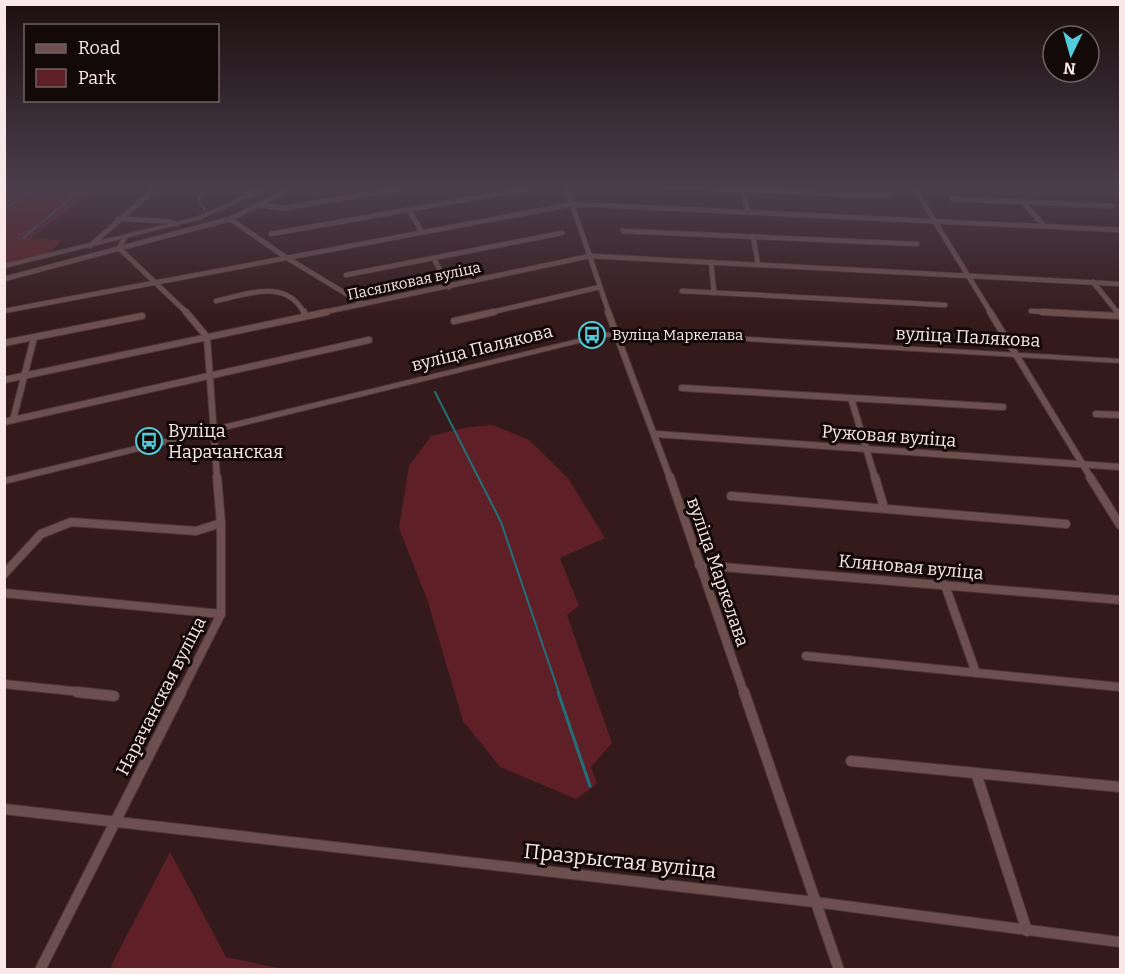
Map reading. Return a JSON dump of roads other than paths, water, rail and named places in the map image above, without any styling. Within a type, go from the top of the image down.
[{"type":"street","points":[[90,246],[105,231]]},
{"type":"street","points":[[4,266],[147,231]]},
{"type":"street","points":[[4,279],[182,231]]},
{"type":"street","points":[[248,231],[363,304]]},
{"type":"street","points":[[271,234],[286,231]]},
{"type":"street","points":[[4,311],[425,231]]},
{"type":"street","name":"вуліца Маркелава","points":[[582,231],[616,334],[655,434],[839,969]]},
{"type":"street","points":[[635,231],[917,244]]},
{"type":"street","points":[[941,231],[1120,525]]},
{"type":"street","points":[[346,275],[562,233]]},
{"type":"street","points":[[753,236],[758,264]]},
{"type":"street","points":[[119,248],[124,237]]},
{"type":"street","points":[[119,248],[183,308],[207,337]]},
{"type":"street","name":"Пасялковая вуліца","points":[[4,381],[590,256],[1120,284]]},
{"type":"street","points":[[434,259],[449,287]]},
{"type":"street","points":[[711,262],[714,293]]},
{"type":"street","points":[[1093,282],[1120,316]]},
{"type":"street","points":[[454,321],[600,287]]},
{"type":"street","points":[[216,301],[268,291],[282,291],[299,301],[306,316]]},
{"type":"street","points":[[682,291],[945,305]]},
{"type":"street","points":[[1031,311],[1120,316]]},
{"type":"street","points":[[4,343],[142,316]]},
{"type":"street","name":"вуліца Палякова","points":[[4,482],[578,340],[616,334],[645,333],[1120,361]]},
{"type":"street","name":"Нарачанская вуліца","points":[[39,969],[221,614],[221,524],[212,430],[207,337]]},
{"type":"street","points":[[13,420],[34,338]]},
{"type":"street","points":[[4,422],[369,340]]},
{"type":"street","points":[[682,388],[1003,407]]},
{"type":"street","points":[[851,398],[884,508]]},
{"type":"street","points":[[1096,414],[1120,415]]},
{"type":"street","name":"Ружовая вуліца","points":[[655,434],[1120,467]]},
{"type":"street","points":[[731,496],[1066,524]]},
{"type":"street","points":[[4,574],[36,536],[60,524],[71,522],[196,531],[221,524]]},
{"type":"street","name":"Кляновая вуліца","points":[[699,565],[1120,600]]},
{"type":"street","points":[[945,585],[976,673]]},
{"type":"street","points":[[4,593],[221,614]]},
{"type":"street","points":[[806,656],[1120,687]]},
{"type":"street","points":[[4,684],[114,696]]},
{"type":"street","points":[[852,760],[1120,787]]},
{"type":"street","points":[[976,773],[1026,931]]},
{"type":"street","name":"Празрыстая вуліца","points":[[4,809],[815,902],[1120,942]]},
{"type":"waterway","points":[[23,238],[31,231]]},
{"type":"waterway","points":[[435,392],[501,522],[559,693]]},
{"type":"waterway","points":[[558,692],[590,786]]},
{"type":"place","name":"Вуліца Маркелава","points":[[592,335]]},
{"type":"place","name":"Вуліца Нарачанская","points":[[149,441]]}]
